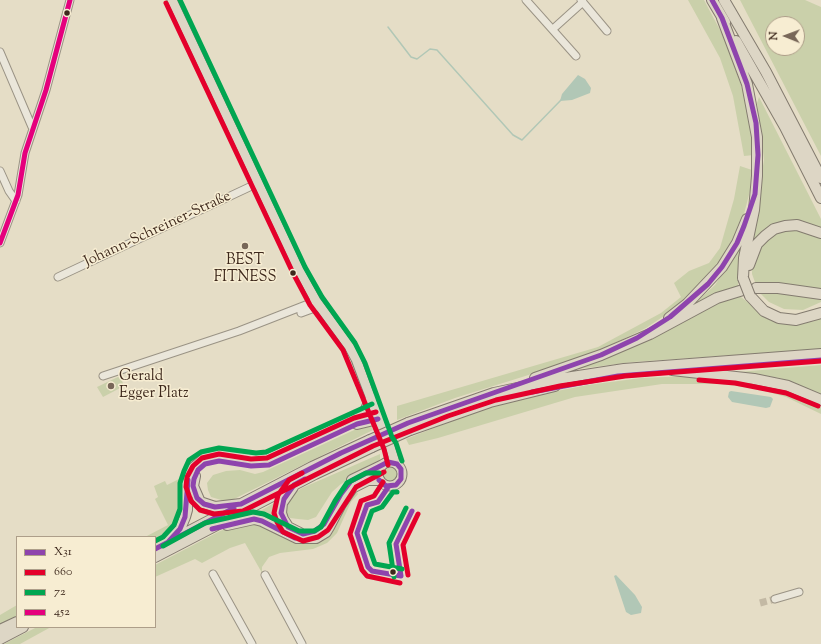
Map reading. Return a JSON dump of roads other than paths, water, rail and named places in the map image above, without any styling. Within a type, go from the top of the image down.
[{"type":"highway","points":[[712,0],[759,78],[821,198]]},
{"type":"highway","points":[[724,0],[766,72],[821,178]]},
{"type":"highway","points":[[722,18],[748,84],[756,123],[758,155],[757,176],[744,258],[746,278],[751,292],[764,311],[779,318],[796,320],[821,313]]},
{"type":"highway","points":[[637,338],[687,304],[722,267],[737,243],[755,194]]},
{"type":"highway","points":[[746,278],[754,249],[769,232],[780,227],[796,225],[821,233]]},
{"type":"highway","points":[[156,548],[241,504],[371,443],[513,385],[601,355],[637,338],[650,334],[717,298],[778,288],[821,294]]},
{"type":"highway","points":[[751,292],[766,306],[775,311],[787,313],[807,313],[821,306]]},
{"type":"highway","points":[[494,393],[559,379],[624,369],[821,354]]},
{"type":"highway","points":[[409,427],[490,402],[555,386],[618,376],[672,370],[821,360]]},
{"type":"highway","points":[[672,370],[754,379],[788,386],[821,400]]},
{"type":"highway","points":[[363,416],[371,398]]},
{"type":"highway","points":[[167,543],[180,529],[187,510],[187,484],[192,470],[204,458],[219,455],[256,460],[268,459],[363,416],[378,419]]},
{"type":"highway","points":[[241,504],[215,507],[200,502],[193,486],[198,470],[205,464],[219,461],[251,466],[269,465],[357,424],[378,419]]},
{"type":"highway","points":[[156,557],[371,443]]},
{"type":"highway","points":[[294,485],[282,503],[283,519],[292,530],[303,534],[309,533],[315,531],[324,524],[341,494],[351,481],[383,464]]},
{"type":"highway","points":[[208,530],[254,519],[262,521],[292,537],[301,539],[316,538],[326,532],[330,527],[341,504],[352,488],[368,480],[379,480]]},
{"type":"highway","points":[[0,630],[16,622]]},
{"type":"highway","points":[[0,639],[21,628]]},
{"type":"main road","points":[[172,0],[296,264],[318,303],[349,346],[364,378],[378,419]]},
{"type":"main road","points":[[388,447],[395,463],[401,469],[402,476],[396,485],[389,486],[379,480],[378,475],[388,447]]},
{"type":"main road","points":[[383,464],[395,463]]},
{"type":"street","points":[[0,243],[16,201],[25,152],[32,127],[46,90],[70,0]]},
{"type":"street","points":[[526,0],[576,56]]},
{"type":"street","points":[[552,29],[582,1],[607,31]]},
{"type":"street","points":[[0,52],[32,127]]},
{"type":"street","points":[[0,171],[9,191],[16,201]]},
{"type":"street","name":"Johann-Schreiner-Straße","points":[[58,277],[258,183]]},
{"type":"street","points":[[301,313],[318,303]]},
{"type":"street","points":[[103,376],[234,333],[318,303]]},
{"type":"street","points":[[213,574],[252,644]]},
{"type":"street","points":[[265,575],[302,644]]},
{"type":"street","points":[[775,599],[799,592]]},
{"type":"waterway","points":[[388,27],[411,57],[417,59],[430,49],[437,50],[513,135],[522,140],[561,100]]},
{"type":"tunnel","points":[[760,603],[775,599]]},
{"type":"place","name":"BEST FITNESS","points":[[245,246]]},
{"type":"place","name":"Gerald Egger Platz","points":[[111,386]]}]
